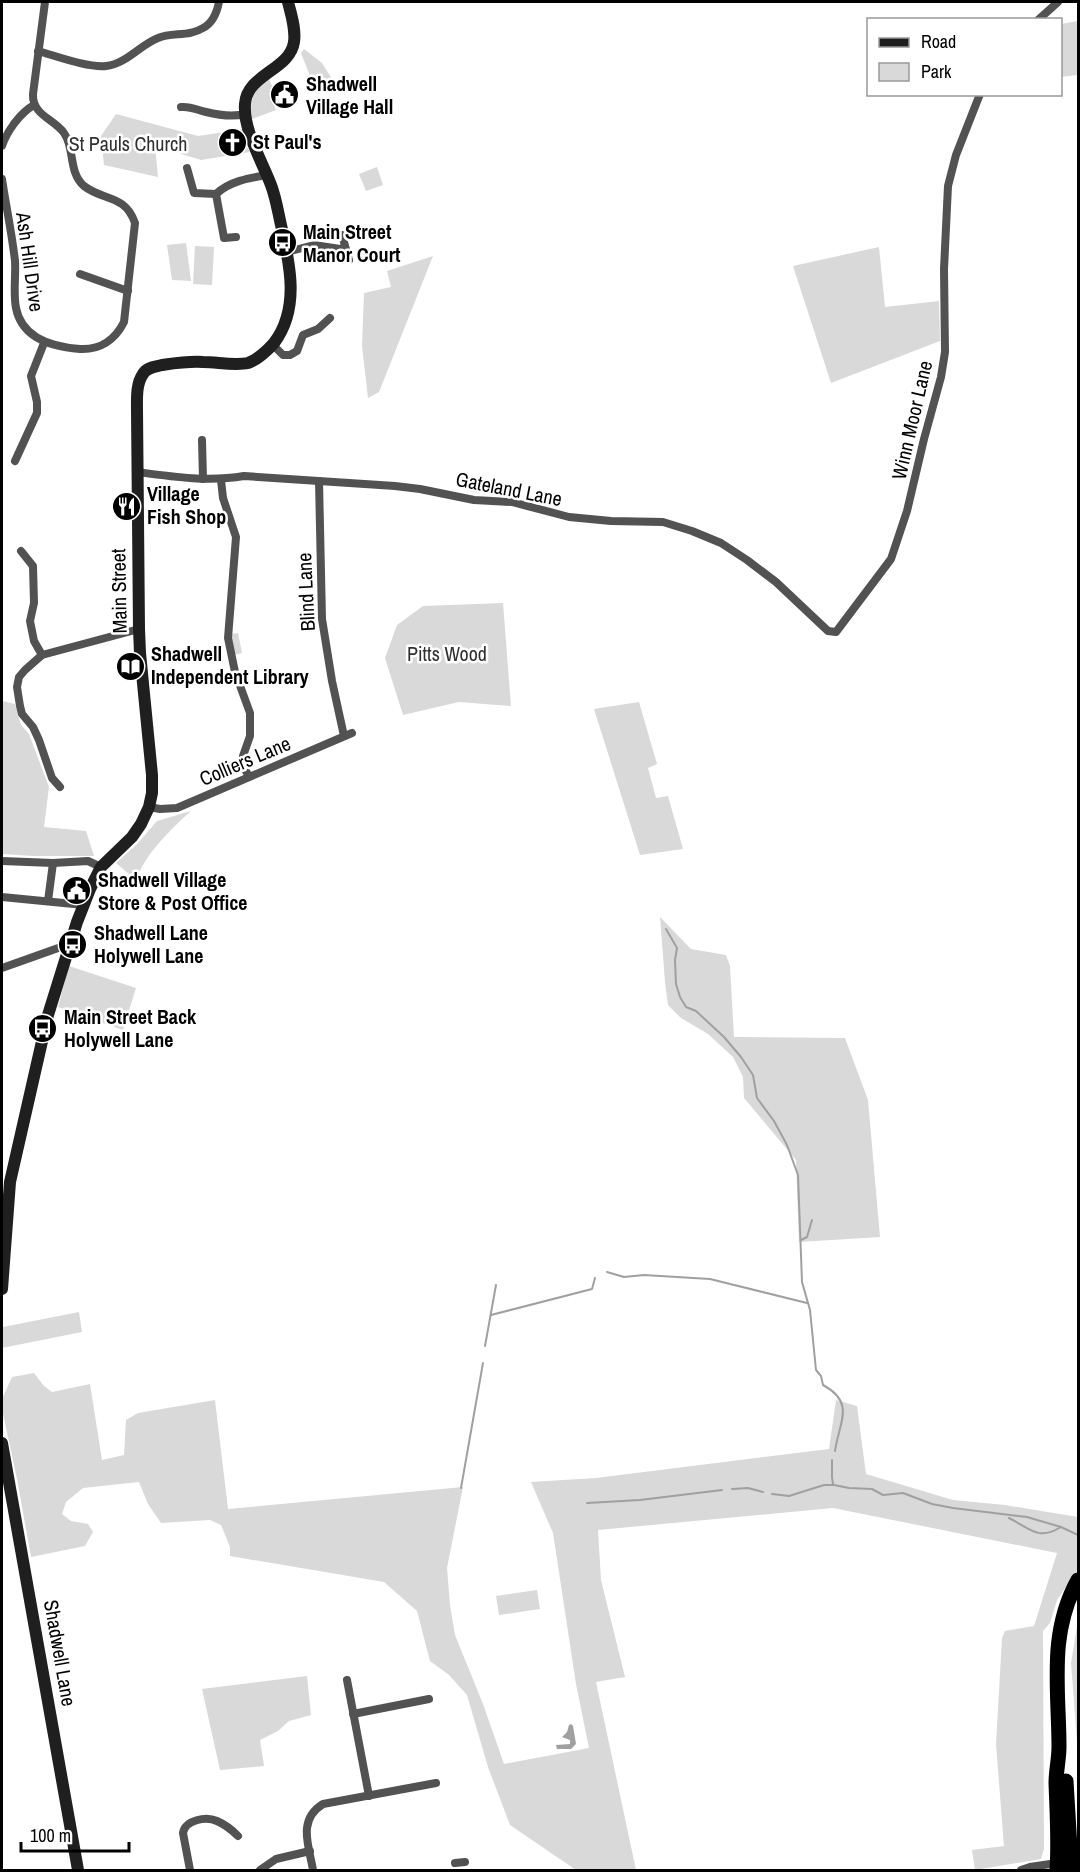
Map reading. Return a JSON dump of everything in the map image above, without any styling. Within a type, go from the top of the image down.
[{"type":"highway","points":[[1068,1866],[1066,1779],[1059,1748],[1056,1688],[1058,1647],[1068,1604],[1078,1580]]},
{"type":"street","points":[[2,146],[4,137],[24,112],[34,105],[33,94],[45,2]]},
{"type":"street","points":[[38,51],[95,66],[111,65],[129,57],[162,36],[191,33],[202,29],[215,16],[219,2]]},
{"type":"street","name":"Main Street","points":[[2,1290],[10,1182],[48,1015],[84,905],[101,867],[132,837],[141,824],[149,807],[152,793],[139,629],[138,390],[144,372],[153,367],[185,362],[248,363],[273,345],[288,316],[291,284],[287,252],[274,195],[255,146],[245,104],[254,84],[284,59],[293,46],[294,31],[288,2]]},
{"type":"street","points":[[1040,18],[1058,2]]},
{"type":"street","name":"Winn Moor Lane","points":[[838,630],[891,559],[907,511],[944,360],[948,186],[956,155],[979,96]]},
{"type":"street","name":"Ash Hill Drive","points":[[2,179],[15,265],[16,310],[22,324],[32,335],[45,343],[91,349],[112,340],[124,322],[135,223],[132,214],[119,202],[90,189],[78,180],[64,132],[34,105]]},
{"type":"street","points":[[181,106],[235,116],[246,114]]},
{"type":"street","points":[[187,168],[194,193],[216,194],[223,188],[244,179],[267,176]]},
{"type":"street","points":[[216,194],[224,238],[236,237]]},
{"type":"street","points":[[342,235],[349,260]]},
{"type":"street","points":[[287,252],[314,245],[345,248]]},
{"type":"street","points":[[80,274],[129,291]]},
{"type":"street","points":[[273,345],[283,355],[290,355],[297,351],[303,335],[318,329],[332,319],[326,308]]},
{"type":"street","points":[[15,460],[37,414],[37,402],[31,376],[45,343]]},
{"type":"street","points":[[202,440],[203,479]]},
{"type":"street","name":"Gateland Lane","points":[[138,472],[180,478],[221,480],[244,476],[420,489],[474,500],[512,502],[548,513],[588,520],[663,522],[721,543],[776,582],[828,631],[833,633],[838,630]]},
{"type":"street","points":[[221,480],[223,498],[236,537],[228,638],[235,672],[250,713],[250,736],[243,756],[243,765],[249,777]]},
{"type":"street","name":"Blind Lane","points":[[319,481],[322,619],[332,681],[348,734]]},
{"type":"street","points":[[21,552],[33,566],[34,603],[30,621],[34,641],[42,655]]},
{"type":"street","points":[[60,786],[52,778],[33,727],[22,714],[17,687],[20,677],[42,655],[139,629]]},
{"type":"street","name":"Colliers Lane","points":[[149,807],[177,808],[348,734]]},
{"type":"street","points":[[2,861],[53,863],[88,861],[101,867]]},
{"type":"street","points":[[48,902],[53,863]]},
{"type":"street","points":[[2,897],[84,905]]},
{"type":"street","points":[[2,968],[61,947],[70,946]]},
{"type":"street","name":"Shadwell Lane","points":[[2,1443],[78,1870]]},
{"type":"street","points":[[347,1680],[369,1796]]},
{"type":"street","points":[[353,1714],[429,1700]]},
{"type":"street","points":[[314,1870],[306,1831],[307,1822],[316,1808],[323,1804],[436,1784]]},
{"type":"street","points":[[190,1870],[183,1833],[188,1823],[206,1819],[214,1820],[238,1836]]},
{"type":"street","points":[[260,1870],[276,1859],[310,1851]]},
{"type":"street","points":[[1022,1870],[1030,1867],[1068,1866]]},
{"type":"green space","points":[[1078,21],[1078,75],[1062,77],[1062,24]]},
{"type":"green space","points":[[304,49],[322,63],[337,87],[317,94],[301,53]]},
{"type":"green space","points":[[268,77],[276,94],[271,96],[276,110],[252,119],[252,101],[259,86]]},
{"type":"green space","name":"St Pauls Church","points":[[116,114],[198,136],[244,129],[246,146],[250,152],[201,160],[155,146],[158,177],[104,165],[101,136]]},
{"type":"green space","points":[[377,167],[383,185],[366,191],[359,174]]},
{"type":"green space","points":[[186,243],[191,281],[172,280],[167,245]]},
{"type":"green space","points":[[195,246],[214,247],[212,285],[193,284]]},
{"type":"green space","points":[[879,247],[885,307],[939,301],[940,341],[831,383],[793,266]]},
{"type":"green space","points":[[433,256],[379,392],[368,398],[362,346],[364,293],[391,287],[387,271]]},
{"type":"green space","name":"Pitts Wood","points":[[503,603],[511,706],[459,702],[403,715],[385,658],[397,625],[423,606]]},
{"type":"green space","points":[[238,633],[242,653],[234,655],[231,634]]},
{"type":"green space","points":[[2,701],[15,704],[21,725],[29,734],[49,787],[44,827],[86,831],[94,856],[2,854]]},
{"type":"green space","points":[[639,702],[657,764],[648,768],[656,798],[668,796],[683,849],[640,855],[594,709]]},
{"type":"green space","points":[[191,811],[152,851],[136,880],[116,863],[157,821]]},
{"type":"green space","points":[[660,917],[691,949],[726,955],[730,966],[734,1037],[845,1038],[868,1100],[880,1237],[799,1242],[796,1160],[744,1098],[743,1077],[733,1057],[708,1034],[681,1018],[668,1005]]},
{"type":"green space","points":[[69,966],[136,988],[123,1030],[58,1007]]},
{"type":"green space","points":[[79,1312],[82,1332],[2,1348],[3,1327]]},
{"type":"green space","points":[[34,1373],[52,1392],[90,1384],[102,1460],[124,1455],[126,1420],[138,1413],[215,1400],[228,1509],[463,1487],[447,1568],[450,1605],[455,1635],[504,1764],[589,1748],[576,1684],[553,1533],[531,1482],[596,1478],[829,1449],[836,1400],[857,1406],[866,1474],[953,1500],[1005,1505],[1078,1517],[1078,1569],[1057,1600],[1050,1623],[1043,1631],[1044,1849],[1041,1859],[975,1870],[972,1850],[1004,1846],[996,1744],[1002,1638],[1005,1631],[1034,1626],[1057,1553],[833,1508],[598,1530],[601,1580],[625,1677],[596,1682],[636,1870],[576,1870],[510,1825],[488,1767],[467,1695],[449,1675],[430,1661],[417,1611],[384,1582],[230,1556],[230,1547],[221,1525],[210,1520],[161,1523],[148,1504],[139,1482],[83,1488],[66,1502],[62,1514],[71,1521],[88,1524],[93,1532],[85,1546],[31,1557],[2,1409],[2,1399],[12,1377]]},
{"type":"green space","points":[[537,1590],[540,1609],[499,1615],[496,1596]]},
{"type":"green space","points":[[1078,1620],[1078,1755],[1071,1663]]},
{"type":"green space","points":[[307,1676],[311,1715],[289,1721],[278,1731],[260,1740],[264,1766],[220,1770],[202,1689]]},
{"type":"shaded area","points":[[571,1724],[576,1744],[571,1749],[557,1749],[556,1745],[570,1744],[570,1740],[562,1737]]},
{"type":"waterway","points":[[666,929],[677,948],[676,984],[680,997],[686,1007],[696,1011],[724,1037],[753,1075],[757,1098],[774,1121],[787,1145],[798,1175],[802,1282],[810,1310],[816,1370],[821,1376],[823,1385],[833,1392],[842,1406],[842,1422],[835,1451]]},
{"type":"waterway","points":[[801,1240],[807,1237],[812,1220]]},
{"type":"waterway","points":[[607,1272],[624,1277],[644,1275],[710,1279],[807,1303]]},
{"type":"waterway","points":[[491,1315],[592,1289],[595,1278]]},
{"type":"waterway","points":[[485,1346],[496,1285]]},
{"type":"waterway","points":[[461,1488],[483,1363]]},
{"type":"waterway","points":[[832,1460],[833,1484]]},
{"type":"waterway","points":[[772,1494],[789,1496],[824,1485],[872,1489],[883,1495],[903,1493],[932,1504],[1027,1517],[1061,1527],[1078,1535]]},
{"type":"waterway","points":[[732,1489],[748,1488],[763,1492]]},
{"type":"waterway","points":[[587,1503],[640,1500],[722,1490]]},
{"type":"waterway","points":[[1009,1518],[1040,1533],[1061,1527]]},
{"type":"place","name":"Shadwell Village Hall","points":[[285,95]]},
{"type":"place","name":"St Paul's","points":[[232,142]]},
{"type":"place","name":"Main Street Manor Court","points":[[282,243]]},
{"type":"place","name":"Village Fish Shop","points":[[126,506]]},
{"type":"place","name":"Shadwell Independent Library","points":[[130,666]]},
{"type":"place","name":"Shadwell Village Store & Post Office","points":[[77,891]]},
{"type":"place","name":"Shadwell Lane Holywell Lane","points":[[73,944]]},
{"type":"place","name":"Main Street Back Holywell Lane","points":[[43,1028]]}]
